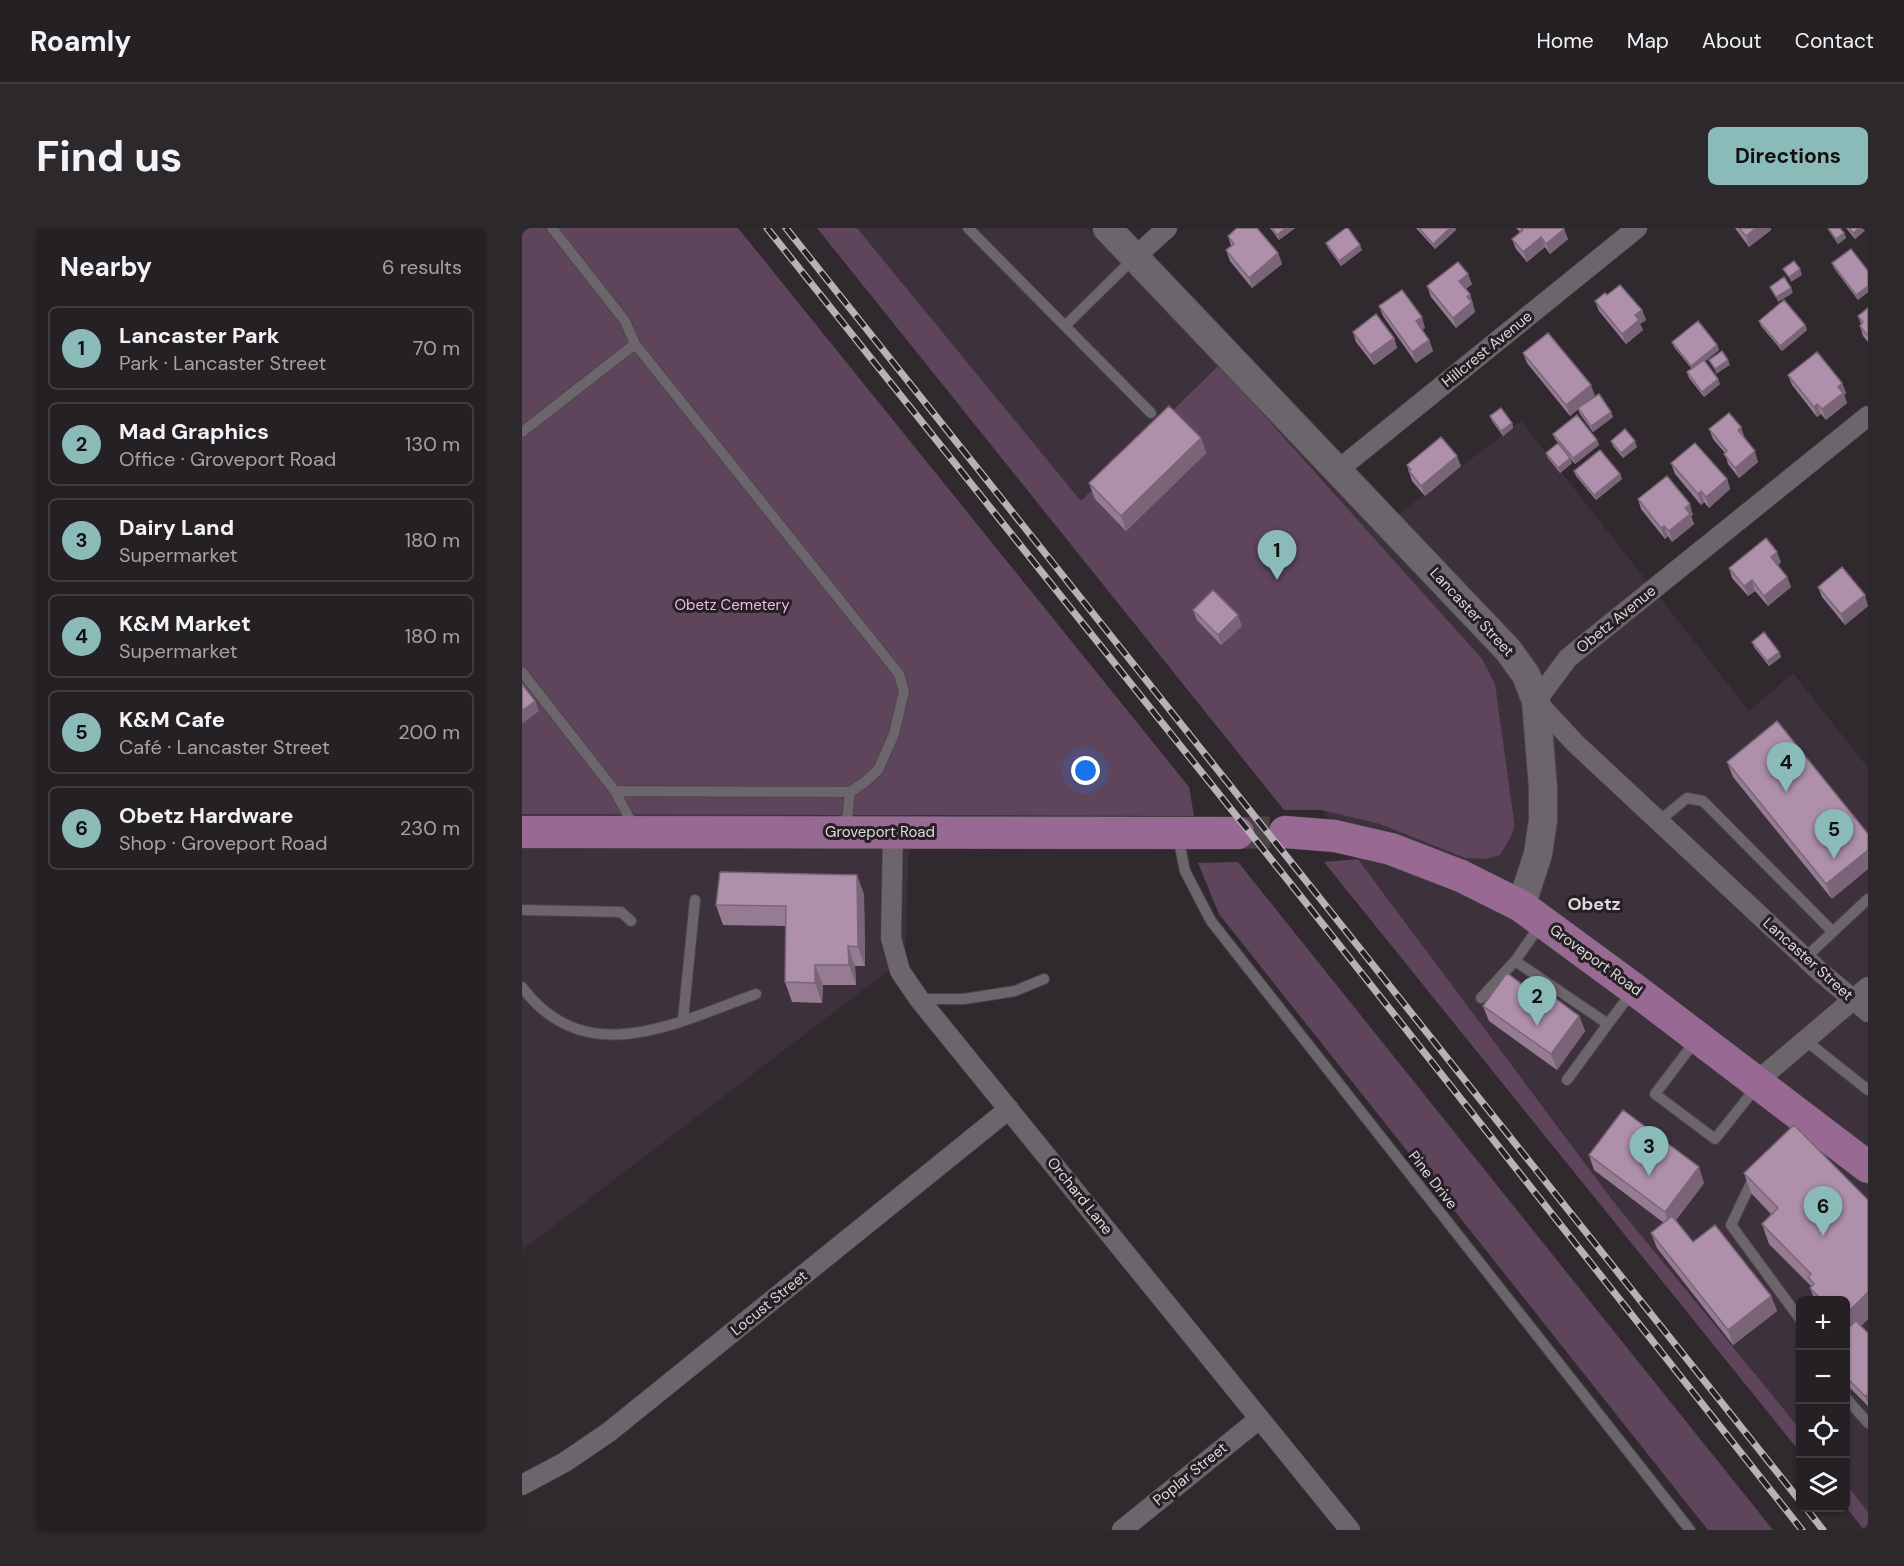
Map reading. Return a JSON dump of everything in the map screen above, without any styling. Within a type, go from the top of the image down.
[{"type":"main road","name":"Groveport Road","points":[[522,832],[1238,833]]},
{"type":"main road","name":"Groveport Road","points":[[1286,832],[1335,836],[1391,849],[1461,876],[1532,913],[1757,1083],[1801,1124],[1868,1167]]},
{"type":"street","name":"Lancaster Street","points":[[1107,228],[1516,659],[1526,675],[1536,701],[1581,749],[1805,958],[1863,1000]]},
{"type":"street","points":[[1135,257],[1167,228]]},
{"type":"street","name":"Hillcrest Avenue","points":[[1338,470],[1637,228]]},
{"type":"street","name":"Obetz Avenue","points":[[1536,701],[1568,658],[1868,416]]},
{"type":"street","points":[[1532,913],[1543,820],[1543,788],[1536,701]]},
{"type":"street","name":"Orchard Lane","points":[[893,832],[891,938],[900,971],[919,999],[1350,1530]]},
{"type":"street","points":[[1757,1083],[1805,1040],[1863,1000]]},
{"type":"street","name":"Locust Street","points":[[522,1485],[565,1462],[609,1432],[1009,1109]]},
{"type":"street","name":"Poplar Street","points":[[1122,1530],[1259,1419]]},
{"type":"lane","points":[[552,228],[625,321],[635,344],[899,675],[904,691],[894,734],[878,770],[850,792],[615,791]]},
{"type":"lane","points":[[968,228],[1151,413]]},
{"type":"lane","points":[[1065,326],[1135,257]]},
{"type":"lane","points":[[522,432],[635,344]]},
{"type":"lane","points":[[522,672],[615,791],[637,832]]},
{"type":"lane","points":[[845,832],[850,792]]},
{"type":"lane","points":[[1659,821],[1687,798],[1703,801],[1833,932]]},
{"type":"lane","name":"Pine Drive","points":[[1177,834],[1185,871],[1210,921],[1690,1530]]},
{"type":"lane","points":[[1805,958],[1868,899]]},
{"type":"lane","points":[[683,1020],[695,900]]},
{"type":"lane","points":[[522,910],[621,912],[631,921]]},
{"type":"lane","points":[[1481,998],[1515,961],[1532,913]]},
{"type":"lane","points":[[1515,961],[1608,1024]]},
{"type":"lane","points":[[919,999],[964,999],[1015,991],[1044,979]]},
{"type":"lane","points":[[522,987],[531,999],[556,1020],[574,1029],[590,1033],[613,1034],[666,1027],[756,994]]},
{"type":"lane","points":[[1567,1080],[1634,988]]},
{"type":"lane","points":[[1698,1037],[1655,1094],[1715,1139],[1757,1083]]},
{"type":"lane","points":[[1805,1040],[1868,1090]]},
{"type":"lane","points":[[1767,1165],[1751,1183],[1731,1225],[1796,1314]]},
{"type":"lane","points":[[1850,1403],[1868,1423]]},
{"type":"shaded area","points":[[857,228],[1088,228],[1378,530],[1521,421],[1749,711],[1793,673],[1868,768],[1868,1512],[1850,1489],[1850,1296],[1796,1296],[1796,1424],[1613,1201],[1322,810],[1081,501]]},
{"type":"shaded area","points":[[522,814],[910,815],[905,958],[522,1250]]},
{"type":"green space","name":"Obetz Cemetery","points":[[522,228],[738,228],[1189,787],[1194,816],[522,814]]},
{"type":"green space","points":[[817,228],[857,228],[1081,501],[1219,365],[1482,659],[1495,684],[1514,821],[1512,835],[1500,855],[1486,859],[1465,858],[1380,824],[1322,810],[1284,810]]},
{"type":"green space","points":[[1358,859],[1613,1201],[1796,1424],[1796,1447],[1324,862]]},
{"type":"green space","points":[[1238,862],[1773,1530],[1708,1530],[1219,914],[1198,863]]},
{"type":"green space","points":[[1850,1489],[1868,1512],[1868,1530],[1864,1530],[1850,1512]]},
{"type":"building","points":[[1237,228],[1257,228],[1278,253],[1249,278],[1226,250],[1234,244],[1228,236]]},
{"type":"building","points":[[1272,228],[1286,228],[1277,235]]},
{"type":"building","points":[[1346,228],[1360,245],[1339,261],[1326,243]]},
{"type":"building","points":[[1419,228],[1450,228],[1433,244]]},
{"type":"building","points":[[1521,228],[1564,229],[1546,244],[1541,237],[1523,252],[1512,239],[1523,230]]},
{"type":"building","points":[[1739,228],[1756,228],[1746,236]]},
{"type":"building","points":[[1828,228],[1840,228],[1844,233],[1836,239]]},
{"type":"building","points":[[1849,228],[1860,228],[1853,233]]},
{"type":"building","points":[[1851,249],[1868,271],[1868,286],[1856,295],[1832,263]]},
{"type":"building","points":[[1794,261],[1800,269],[1789,277],[1783,269]]},
{"type":"building","points":[[1458,262],[1468,274],[1459,281],[1470,294],[1467,297],[1472,302],[1453,318],[1427,286]]},
{"type":"building","points":[[1784,277],[1791,288],[1776,297],[1770,287]]},
{"type":"building","points":[[1620,285],[1642,310],[1635,315],[1639,320],[1622,334],[1595,301]]},
{"type":"building","points":[[1402,290],[1422,317],[1416,321],[1429,340],[1412,352],[1379,306]]},
{"type":"building","points":[[1784,300],[1805,325],[1780,346],[1759,321]]},
{"type":"building","points":[[1868,308],[1868,336],[1860,326],[1863,322],[1858,316]]},
{"type":"building","points":[[1376,314],[1394,338],[1370,355],[1353,332]]},
{"type":"building","points":[[1698,321],[1717,345],[1691,366],[1672,342]]},
{"type":"building","points":[[1548,333],[1591,385],[1566,405],[1523,353]]},
{"type":"building","points":[[1722,351],[1728,360],[1715,369],[1709,360]]},
{"type":"building","points":[[1817,352],[1842,383],[1838,387],[1843,393],[1822,409],[1817,404],[1814,407],[1788,375]]},
{"type":"building","points":[[1704,360],[1718,379],[1702,392],[1687,372]]},
{"type":"building","points":[[1599,394],[1611,412],[1591,426],[1578,408]]},
{"type":"building","points":[[1169,406],[1201,438],[1121,516],[1089,483]]},
{"type":"building","points":[[1501,408],[1512,423],[1501,431],[1490,416]]},
{"type":"building","points":[[1729,413],[1741,427],[1738,430],[1755,451],[1735,468],[1724,454],[1727,451],[1709,429]]},
{"type":"building","points":[[1577,415],[1597,440],[1573,458],[1553,434]]},
{"type":"building","points":[[1625,429],[1635,441],[1621,453],[1611,441]]},
{"type":"building","points":[[1441,437],[1457,456],[1421,486],[1407,465]]},
{"type":"building","points":[[1558,443],[1570,458],[1558,468],[1546,453]]},
{"type":"building","points":[[1695,443],[1727,479],[1706,497],[1701,491],[1698,494],[1671,463]]},
{"type":"building","points":[[1600,450],[1620,474],[1594,495],[1574,471]]},
{"type":"building","points":[[1667,476],[1690,504],[1685,508],[1690,514],[1669,531],[1664,526],[1661,528],[1638,499]]},
{"type":"building","points":[[1766,538],[1777,552],[1771,557],[1787,577],[1764,596],[1752,580],[1744,586],[1729,568]]},
{"type":"building","points":[[1842,567],[1865,595],[1841,614],[1818,587]]},
{"type":"building","points":[[1213,590],[1238,615],[1218,635],[1193,610]]},
{"type":"building","points":[[1764,632],[1779,652],[1767,661],[1752,642]]},
{"type":"building","points":[[522,684],[535,701],[522,711]]},
{"type":"building","points":[[1777,721],[1868,834],[1868,850],[1826,884],[1727,762]]},
{"type":"building","points":[[720,872],[857,875],[858,947],[848,946],[849,965],[815,965],[815,983],[785,982],[786,906],[716,905]]},
{"type":"building","points":[[1507,973],[1535,994],[1540,987],[1579,1016],[1551,1054],[1483,1006]]},
{"type":"building","points":[[1623,1110],[1699,1167],[1665,1212],[1589,1155]]},
{"type":"building","points":[[1794,1125],[1868,1200],[1868,1292],[1850,1310],[1850,1296],[1818,1296],[1810,1288],[1814,1284],[1808,1277],[1811,1274],[1762,1224],[1778,1208],[1744,1173]]},
{"type":"building","points":[[1672,1216],[1693,1242],[1715,1225],[1771,1296],[1728,1330],[1651,1233]]},
{"type":"building","points":[[1856,1321],[1868,1333],[1868,1394],[1865,1396],[1850,1381],[1850,1326]]},
{"type":"tunnel","points":[[1238,833],[1285,832]]},
{"type":"railway","points":[[767,228],[1306,903],[1802,1530]]},
{"type":"railway","points":[[786,228],[1796,1496]]},
{"type":"railway","points":[[1809,1512],[1823,1530]]},
{"type":"place","name":"Lancaster Park","points":[[1277,580]]},
{"type":"place","name":"K&M Market","points":[[1786,792]]},
{"type":"place","name":"K&M Cafe","points":[[1834,859]]},
{"type":"place","name":"Mad Graphics","points":[[1537,1026]]},
{"type":"place","name":"Dairy Land","points":[[1649,1176]]},
{"type":"place","name":"Obetz Hardware","points":[[1823,1236]]},
{"type":"district","name":"Obetz","points":[[1594,904]]}]
